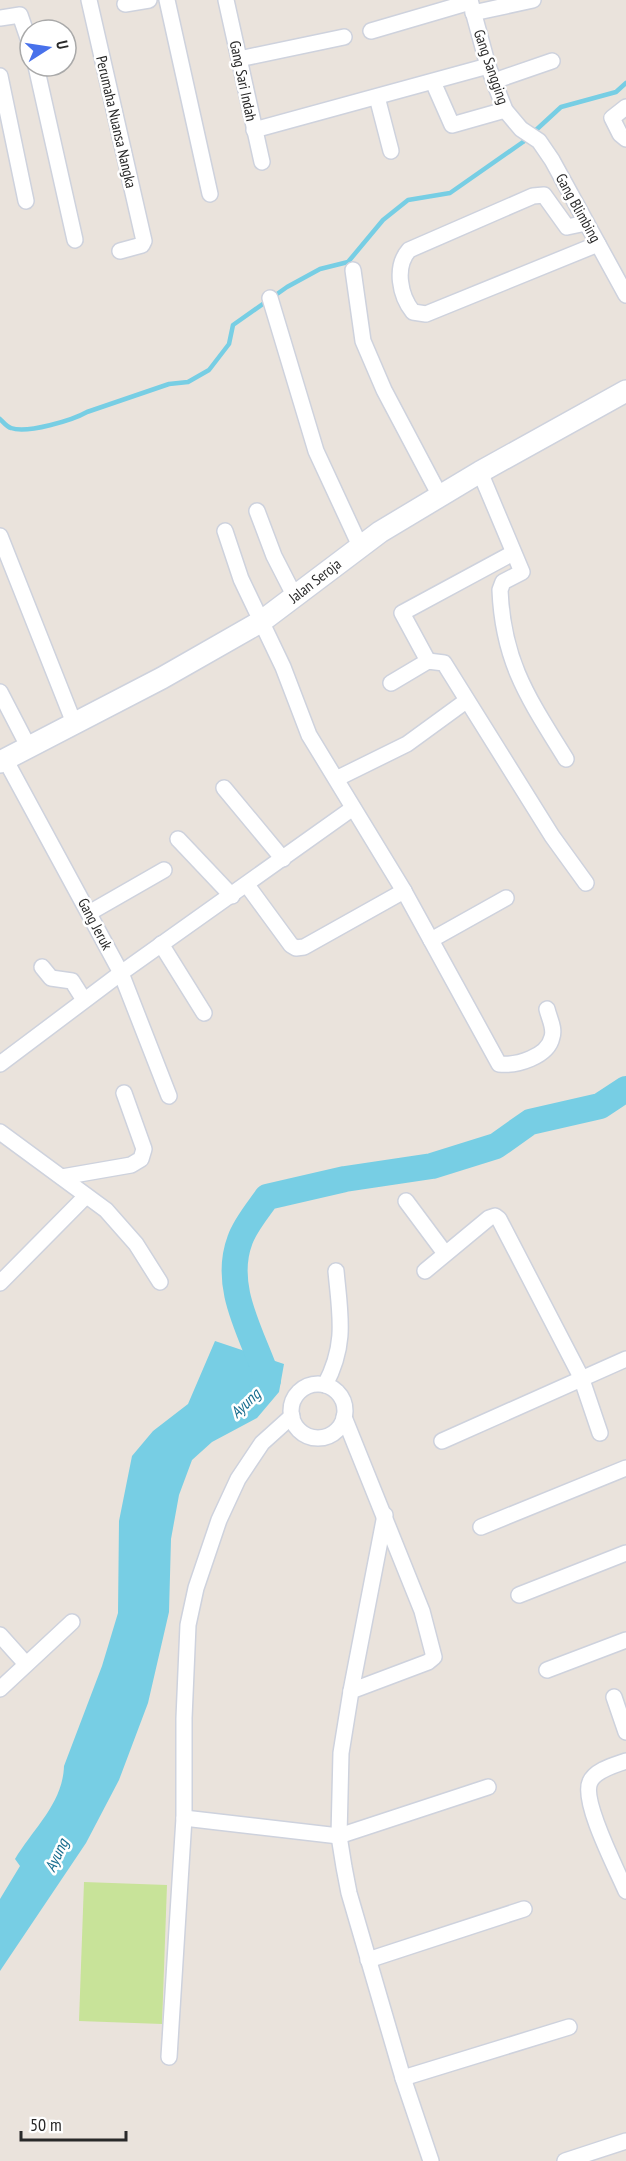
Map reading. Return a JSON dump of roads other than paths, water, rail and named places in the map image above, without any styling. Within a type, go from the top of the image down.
[{"type":"street","name":"Perumaha Nuansa Nangka","points":[[89,0],[144,243],[120,251]]},
{"type":"street","points":[[125,4],[149,0]]},
{"type":"street","points":[[167,0],[210,194]]},
{"type":"street","name":"Gang Sari Indah","points":[[226,0],[262,162]]},
{"type":"street","points":[[370,31],[471,5],[533,0]]},
{"type":"street","name":"Gang Sangging","points":[[471,5],[488,66],[505,110],[521,129]]},
{"type":"street","points":[[0,18],[20,15],[21,18]]},
{"type":"street","points":[[239,59],[344,37]]},
{"type":"street","points":[[494,81],[552,61]]},
{"type":"street","points":[[254,130],[488,66]]},
{"type":"street","points":[[0,76],[26,201]]},
{"type":"street","points":[[39,78],[75,240]]},
{"type":"street","points":[[433,82],[452,125],[505,110]]},
{"type":"street","points":[[377,97],[391,151]]},
{"type":"street","points":[[626,107],[612,118],[620,134],[626,139]]},
{"type":"street","name":"Gang Blimbing","points":[[521,129],[539,141],[626,295]]},
{"type":"street","points":[[586,224],[570,228],[563,225],[544,195],[533,196],[409,250],[401,268],[403,294],[413,312],[426,314],[598,244]]},
{"type":"street","points":[[353,270],[360,331],[365,348],[440,496]]},
{"type":"street","points":[[270,298],[316,451],[360,546]]},
{"type":"street","name":"Jalan Seroja","points":[[3,760],[162,678],[262,621],[360,546],[480,472],[626,391]]},
{"type":"street","points":[[480,472],[522,572],[504,582],[500,590],[506,646],[522,686],[566,759]]},
{"type":"street","points":[[257,511],[274,556],[295,597]]},
{"type":"street","points":[[225,531],[241,579],[283,667],[309,735],[338,778],[353,808],[404,891],[499,1064],[512,1066],[522,1063],[546,1048],[552,1040],[553,1029],[547,1009]]},
{"type":"street","points":[[0,536],[74,723]]},
{"type":"street","points":[[428,661],[402,613],[513,553]]},
{"type":"street","points":[[391,683],[428,661],[440,662],[447,667],[466,701],[552,836],[586,883]]},
{"type":"street","points":[[0,692],[28,746]]},
{"type":"street","points":[[338,778],[407,744],[466,701]]},
{"type":"street","name":"Gang Jeruk","points":[[3,760],[121,973],[169,1096]]},
{"type":"street","points":[[224,788],[283,859]]},
{"type":"street","points":[[0,1064],[121,973],[353,808]]},
{"type":"street","points":[[178,839],[232,896]]},
{"type":"street","points":[[89,914],[164,870]]},
{"type":"street","points":[[247,885],[291,945],[296,948],[304,947],[404,891]]},
{"type":"street","points":[[431,940],[506,898]]},
{"type":"street","points":[[161,944],[204,1013]]},
{"type":"street","points":[[42,967],[51,978],[72,981],[84,1000]]},
{"type":"street","points":[[62,1177],[131,1165],[141,1158],[144,1149],[124,1093]]},
{"type":"street","points":[[0,1132],[106,1210],[136,1244],[160,1282]]},
{"type":"street","points":[[0,1283],[86,1196]]},
{"type":"street","points":[[406,1201],[444,1252]]},
{"type":"street","points":[[425,1271],[444,1252],[489,1218],[495,1216],[499,1219],[582,1377],[600,1432]]},
{"type":"street","points":[[326,1385],[336,1366],[341,1341],[336,1271]]},
{"type":"street","points":[[442,1441],[626,1359]]},
{"type":"street","points":[[344,1417],[336,1431],[322,1437],[314,1437],[300,1430],[292,1416],[294,1401],[297,1394],[310,1385],[326,1385],[341,1397],[344,1417],[422,1611],[434,1657],[417,1667],[351,1691]]},
{"type":"street","points":[[169,2057],[184,1818],[187,1648],[196,1588],[219,1520],[251,1455],[292,1416]]},
{"type":"street","points":[[481,1527],[626,1468]]},
{"type":"street","points":[[385,1515],[341,1753],[339,1836],[349,1893],[403,2078],[431,2161]]},
{"type":"street","points":[[519,1594],[626,1553]]},
{"type":"street","points":[[0,1689],[72,1622]]},
{"type":"street","points":[[0,1635],[26,1665]]},
{"type":"street","points":[[548,1670],[626,1640]]},
{"type":"street","points":[[614,1696],[626,1732]]},
{"type":"street","points":[[626,1761],[596,1775],[589,1788],[592,1809],[626,1892]]},
{"type":"street","points":[[184,1818],[339,1836],[488,1787]]},
{"type":"street","points":[[368,1960],[524,1909]]},
{"type":"street","points":[[403,2078],[569,2027]]},
{"type":"street","points":[[565,2161],[626,2141]]},
{"type":"water","points":[[215,1341],[284,1364],[279,1392],[257,1418],[212,1442],[192,1460],[179,1495],[171,1539],[169,1612],[148,1703],[119,1780],[86,1843],[0,1971],[0,1899],[20,1866],[15,1859],[46,1815],[58,1792],[64,1766],[102,1666],[118,1613],[119,1521],[132,1456],[153,1431],[188,1404]]},
{"type":"waterway","points":[[0,419],[11,428],[38,428],[71,419],[169,384],[188,382],[209,370],[229,344],[233,325],[287,287],[320,269],[348,262],[383,220],[408,200],[450,193],[523,142],[561,107],[616,92],[626,83]]},
{"type":"waterway","name":"Ayung","points":[[262,1388],[268,1380],[237,1294],[235,1258],[242,1234],[267,1197],[345,1179],[432,1166],[496,1146],[530,1122],[600,1106],[626,1089]]}]
